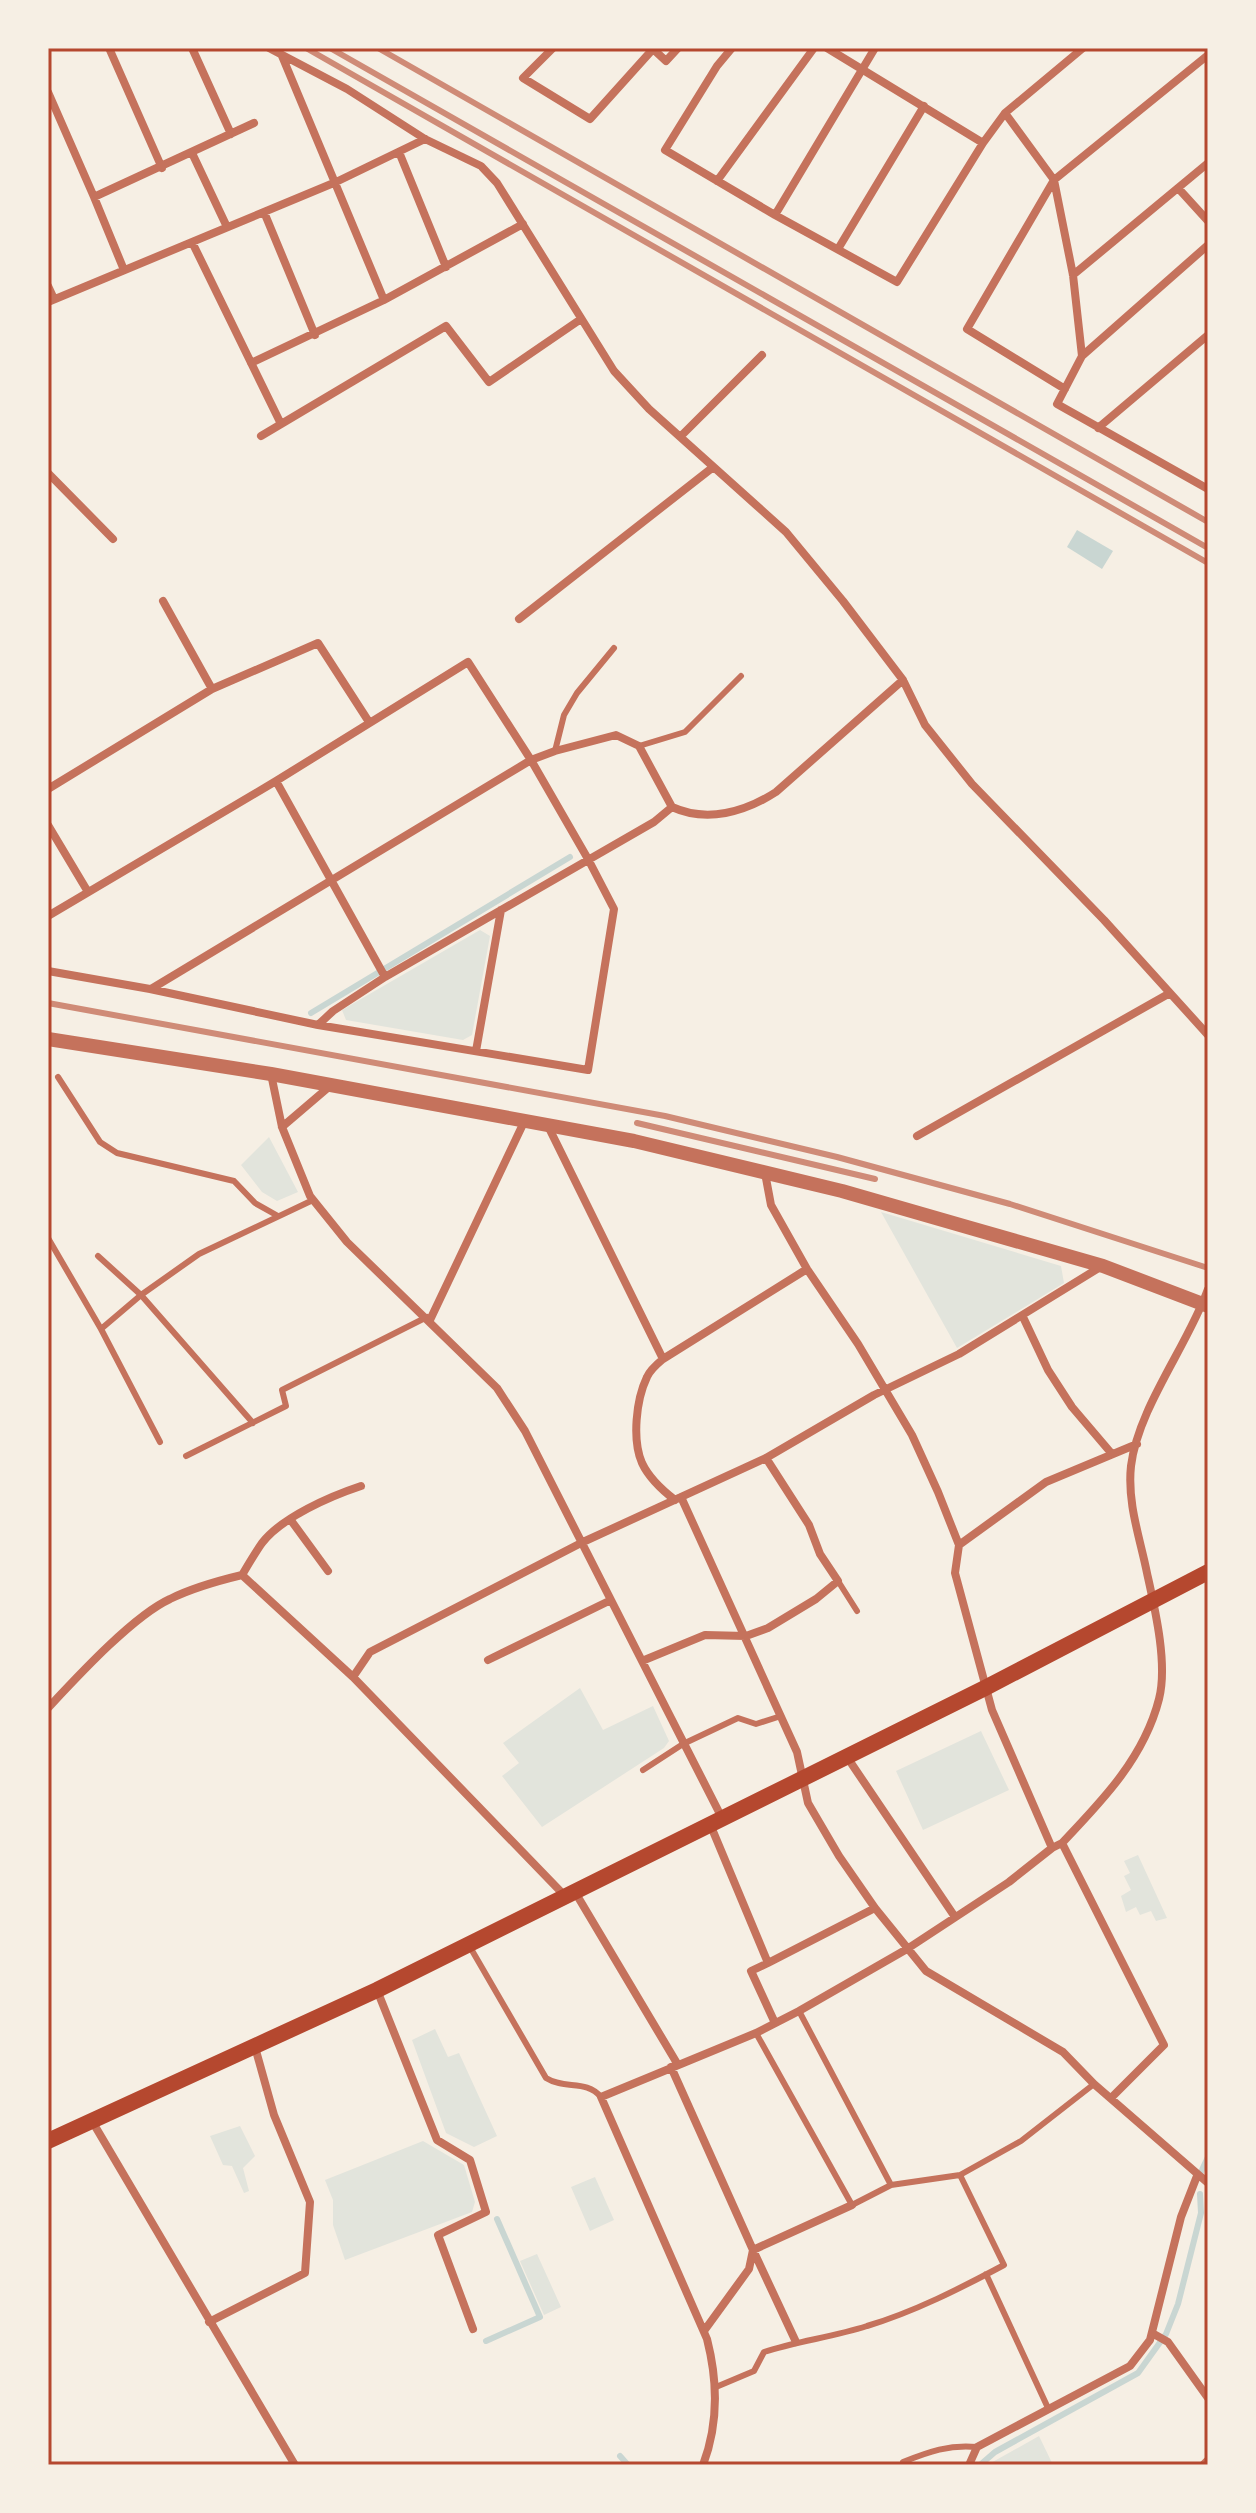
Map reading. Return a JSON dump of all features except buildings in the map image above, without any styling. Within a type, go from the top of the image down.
[{"type":"main road","points":[[48,2141],[377,1990],[985,1688],[1208,1572]]},
{"type":"street","points":[[109,48],[162,168]]},
{"type":"street","points":[[192,48],[231,134]]},
{"type":"street","points":[[269,48],[347,89],[425,139],[481,166],[497,183],[614,371],[712,468],[786,532],[903,680],[925,725],[972,784],[1104,920],[1208,1035]]},
{"type":"street","points":[[553,48],[523,78],[590,119],[652,48],[666,61],[678,48]]},
{"type":"street","points":[[732,48],[717,66],[665,150],[897,282],[1005,113],[1083,48]]},
{"type":"street","points":[[717,181],[814,48]]},
{"type":"street","points":[[827,48],[983,143]]},
{"type":"street","points":[[775,215],[875,48]]},
{"type":"street","points":[[282,55],[384,300]]},
{"type":"street","points":[[1065,389],[967,329],[1054,180],[1208,55]]},
{"type":"street","points":[[48,92],[124,270]]},
{"type":"street","points":[[838,249],[924,106]]},
{"type":"street","points":[[1005,113],[1054,180],[1073,275],[1082,356]]},
{"type":"street","points":[[94,197],[254,123]]},
{"type":"street","points":[[48,286],[51,300],[336,182],[425,139]]},
{"type":"street","points":[[399,152],[446,267]]},
{"type":"street","points":[[192,153],[227,227]]},
{"type":"street","points":[[1073,275],[1208,163]]},
{"type":"street","points":[[1178,188],[1208,221]]},
{"type":"street","points":[[264,212],[315,335]]},
{"type":"street","points":[[251,363],[384,300],[523,224]]},
{"type":"street","points":[[192,242],[281,424]]},
{"type":"street","points":[[1208,245],[1082,356],[1057,404],[1208,489]]},
{"type":"street","points":[[261,436],[446,326],[489,382],[581,319]]},
{"type":"street","points":[[1098,428],[1208,335]]},
{"type":"street","points":[[680,437],[762,355]]},
{"type":"street","points":[[519,619],[712,468]]},
{"type":"street","points":[[48,473],[113,539]]},
{"type":"street","points":[[163,601],[212,689]]},
{"type":"street","points":[[48,789],[212,689],[318,643],[369,722]]},
{"type":"street","points":[[48,916],[276,781],[468,662],[531,760],[614,909],[588,1070],[318,1025],[48,971]]},
{"type":"street","points":[[150,989],[531,760],[616,735],[639,746],[672,807],[688,815],[735,812],[776,792],[903,680]]},
{"type":"street","points":[[276,781],[385,977]]},
{"type":"street","points":[[318,1025],[333,1011],[385,977],[654,822],[672,807]]},
{"type":"street","points":[[48,825],[88,892]]},
{"type":"street","points":[[476,1051],[501,910]]},
{"type":"street","points":[[917,1136],[1170,993]]},
{"type":"street","points":[[48,1039],[271,1074],[634,1141],[856,1195],[1103,1266],[1205,1305]]},
{"type":"street","points":[[271,1074],[282,1127],[313,1200],[347,1242],[497,1388],[525,1431],[683,1744],[716,1821],[768,1963]]},
{"type":"street","points":[[282,1127],[330,1086]]},
{"type":"street","points":[[428,1319],[524,1122]]},
{"type":"street","points":[[548,1126],[663,1359]]},
{"type":"street","points":[[765,1173],[771,1205],[807,1269],[858,1344],[912,1435],[959,1545],[955,1573],[985,1688],[1052,1848]]},
{"type":"street","points":[[353,1677],[370,1652],[583,1542],[766,1458],[874,1395],[959,1354],[1103,1266]]},
{"type":"street","points":[[807,1269],[663,1359],[647,1377],[641,1396],[637,1440],[642,1463],[660,1489],[678,1499],[746,1636],[797,1752],[808,1803],[839,1856],[907,1949],[926,1971],[1063,2052],[1094,2084],[1208,2183]]},
{"type":"street","points":[[703,2465],[713,2428],[716,2387],[704,2331],[601,2097],[756,2033],[907,1949],[1062,1843],[1128,1769],[1154,1715],[1162,1677],[1153,1602],[1131,1502],[1131,1465],[1148,1415],[1205,1305],[1208,1289]]},
{"type":"street","points":[[1023,1317],[1048,1370],[1072,1407],[1112,1454]]},
{"type":"street","points":[[959,1545],[1046,1482],[1137,1444]]},
{"type":"street","points":[[642,1661],[705,1635],[746,1636],[768,1628],[816,1599],[838,1581],[820,1554],[809,1525],[766,1458]]},
{"type":"street","points":[[48,1708],[113,1643],[168,1599],[242,1575],[264,1540],[290,1519],[337,1494],[361,1486]]},
{"type":"street","points":[[290,1519],[328,1571]]},
{"type":"street","points":[[242,1575],[353,1677],[570,1894],[674,2066],[796,2342]]},
{"type":"street","points":[[488,1660],[611,1600]]},
{"type":"street","points":[[847,1757],[955,1917]]},
{"type":"street","points":[[1062,1843],[1164,2045],[1111,2098]]},
{"type":"street","points":[[775,2023],[751,1971],[875,1908]]},
{"type":"street","points":[[377,1990],[437,2140],[470,2160],[486,2212],[438,2235],[473,2329]]},
{"type":"street","points":[[209,2322],[305,2273],[310,2202],[274,2115],[255,2047]]},
{"type":"street","points":[[92,2121],[295,2465]]},
{"type":"street","points":[[969,2465],[977,2447],[1130,2366],[1142,2352],[1152,2333],[1181,2217],[1197,2176]]},
{"type":"street","points":[[753,2250],[852,2205]]},
{"type":"street","points":[[704,2331],[749,2269],[753,2250]]},
{"type":"street","points":[[1152,2333],[1168,2342],[1208,2398]]},
{"type":"street","points":[[1203,2465],[1208,2460]]},
{"type":"lane","points":[[555,751],[564,715],[577,693],[614,648]]},
{"type":"lane","points":[[639,746],[685,732],[741,676]]},
{"type":"lane","points":[[58,1077],[100,1142],[117,1153],[234,1181],[255,1203],[278,1216]]},
{"type":"lane","points":[[101,1329],[141,1295],[199,1254],[313,1200]]},
{"type":"lane","points":[[48,1238],[101,1329],[160,1442]]},
{"type":"lane","points":[[98,1256],[141,1295],[253,1423]]},
{"type":"lane","points":[[186,1456],[286,1406],[282,1390],[428,1319]]},
{"type":"lane","points":[[838,1581],[857,1611]]},
{"type":"lane","points":[[643,1770],[683,1744],[738,1718],[756,1724],[781,1716]]},
{"type":"lane","points":[[468,1944],[546,2078],[562,2085],[588,2086],[601,2097]]},
{"type":"lane","points":[[799,2011],[891,2185]]},
{"type":"lane","points":[[756,2033],[852,2205],[891,2185],[960,2175],[1021,2141],[1094,2084]]},
{"type":"lane","points":[[716,2387],[754,2371],[764,2352],[868,2326],[1004,2265],[960,2175]]},
{"type":"lane","points":[[986,2274],[1048,2408]]},
{"type":"lane","points":[[903,2462],[957,2445],[977,2447]]},
{"type":"shaded area","points":[[1077,530],[1113,551],[1102,569],[1067,547]]},
{"type":"shaded area","points":[[480,930],[490,936],[472,1035],[463,1040],[346,1020],[342,1010]]},
{"type":"shaded area","points":[[269,1137],[298,1192],[277,1201],[262,1192],[241,1165]]},
{"type":"shaded area","points":[[881,1212],[1061,1266],[1064,1283],[957,1348]]},
{"type":"shaded area","points":[[580,1688],[603,1730],[653,1706],[669,1741],[664,1748],[542,1827],[502,1776],[519,1763],[503,1743]]},
{"type":"shaded area","points":[[981,1731],[1009,1790],[923,1830],[896,1771]]},
{"type":"shaded area","points":[[1138,1855],[1167,1918],[1156,1921],[1151,1911],[1140,1915],[1136,1907],[1126,1912],[1121,1896],[1131,1890],[1124,1876],[1130,1873],[1124,1861]]},
{"type":"shaded area","points":[[435,2029],[448,2057],[459,2053],[497,2136],[474,2147],[446,2133],[412,2040]]},
{"type":"shaded area","points":[[240,2126],[255,2156],[243,2168],[249,2191],[244,2193],[232,2166],[223,2165],[210,2136]]},
{"type":"shaded area","points":[[423,2141],[464,2165],[475,2202],[472,2212],[345,2260],[333,2225],[333,2200],[325,2180]]},
{"type":"shaded area","points":[[595,2177],[614,2220],[590,2231],[571,2187]]},
{"type":"shaded area","points":[[537,2254],[561,2307],[544,2315],[520,2261]]},
{"type":"shaded area","points":[[1039,2436],[1053,2465],[988,2465],[989,2464]]},
{"type":"waterway","points":[[311,1013],[570,857]]},
{"type":"waterway","points":[[1201,2172],[1208,2157]]},
{"type":"waterway","points":[[980,2465],[995,2452],[1138,2373],[1166,2334],[1178,2304],[1201,2213],[1200,2194]]},
{"type":"waterway","points":[[486,2341],[540,2317],[497,2219]]},
{"type":"waterway","points":[[620,2456],[628,2465]]},
{"type":"railway","points":[[306,48],[1208,563]]},
{"type":"railway","points":[[330,48],[1208,548]]},
{"type":"railway","points":[[378,48],[1208,522]]},
{"type":"railway","points":[[48,1003],[665,1116],[837,1157],[1010,1204],[1208,1268]]},
{"type":"railway","points":[[637,1123],[875,1179]]}]
